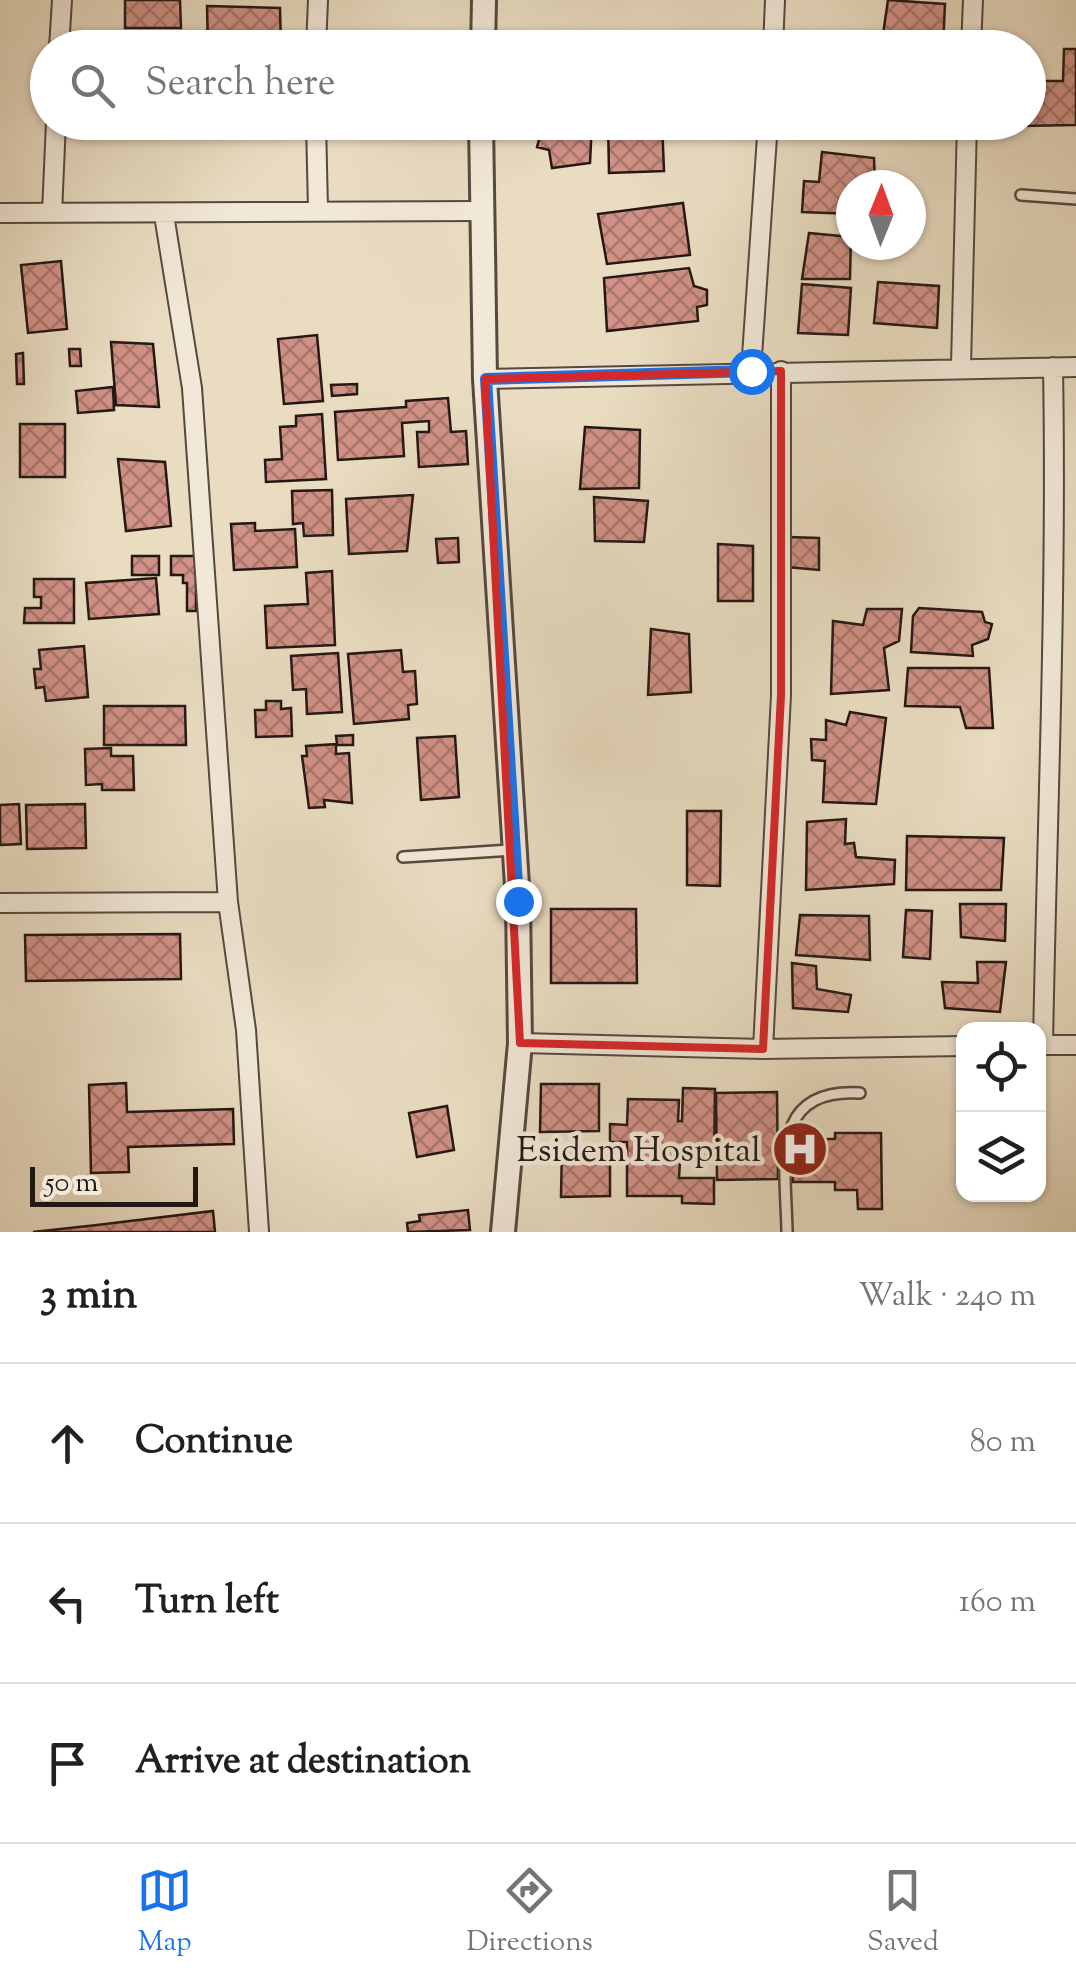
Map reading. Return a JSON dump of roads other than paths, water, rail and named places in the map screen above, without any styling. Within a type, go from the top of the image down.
[{"type":"street","points":[[61,30],[62,0]]},
{"type":"street","points":[[317,30],[318,0]]},
{"type":"street","points":[[483,30],[484,0]]},
{"type":"street","points":[[773,30],[774,0]]},
{"type":"street","points":[[972,30],[973,0]]},
{"type":"street","points":[[52,213],[55,140]]},
{"type":"street","points":[[316,140],[318,210]]},
{"type":"street","points":[[482,140],[486,379],[515,850],[520,1043],[503,1232]]},
{"type":"street","points":[[751,371],[767,140]]},
{"type":"street","points":[[961,366],[967,140]]},
{"type":"street","points":[[0,213],[480,211]]},
{"type":"street","points":[[164,215],[192,388],[228,902],[246,1030],[259,1232]]},
{"type":"street","points":[[486,379],[961,366],[1076,367]]},
{"type":"street","points":[[1042,1022],[1056,536],[1054,367]]},
{"type":"street","points":[[763,1049],[781,695],[781,372]]},
{"type":"street","points":[[0,903],[228,902]]},
{"type":"street","points":[[520,1043],[763,1049],[956,1046]]},
{"type":"street","points":[[1046,1045],[1076,1045]]},
{"type":"lane","points":[[1021,195],[1076,199]]},
{"type":"lane","points":[[403,857],[515,850]]},
{"type":"lane","points":[[787,1232],[786,1161],[799,1109],[808,1100],[836,1092],[860,1093]]},
{"type":"place","name":"Esidem Hospital","points":[[800,1149]]}]
